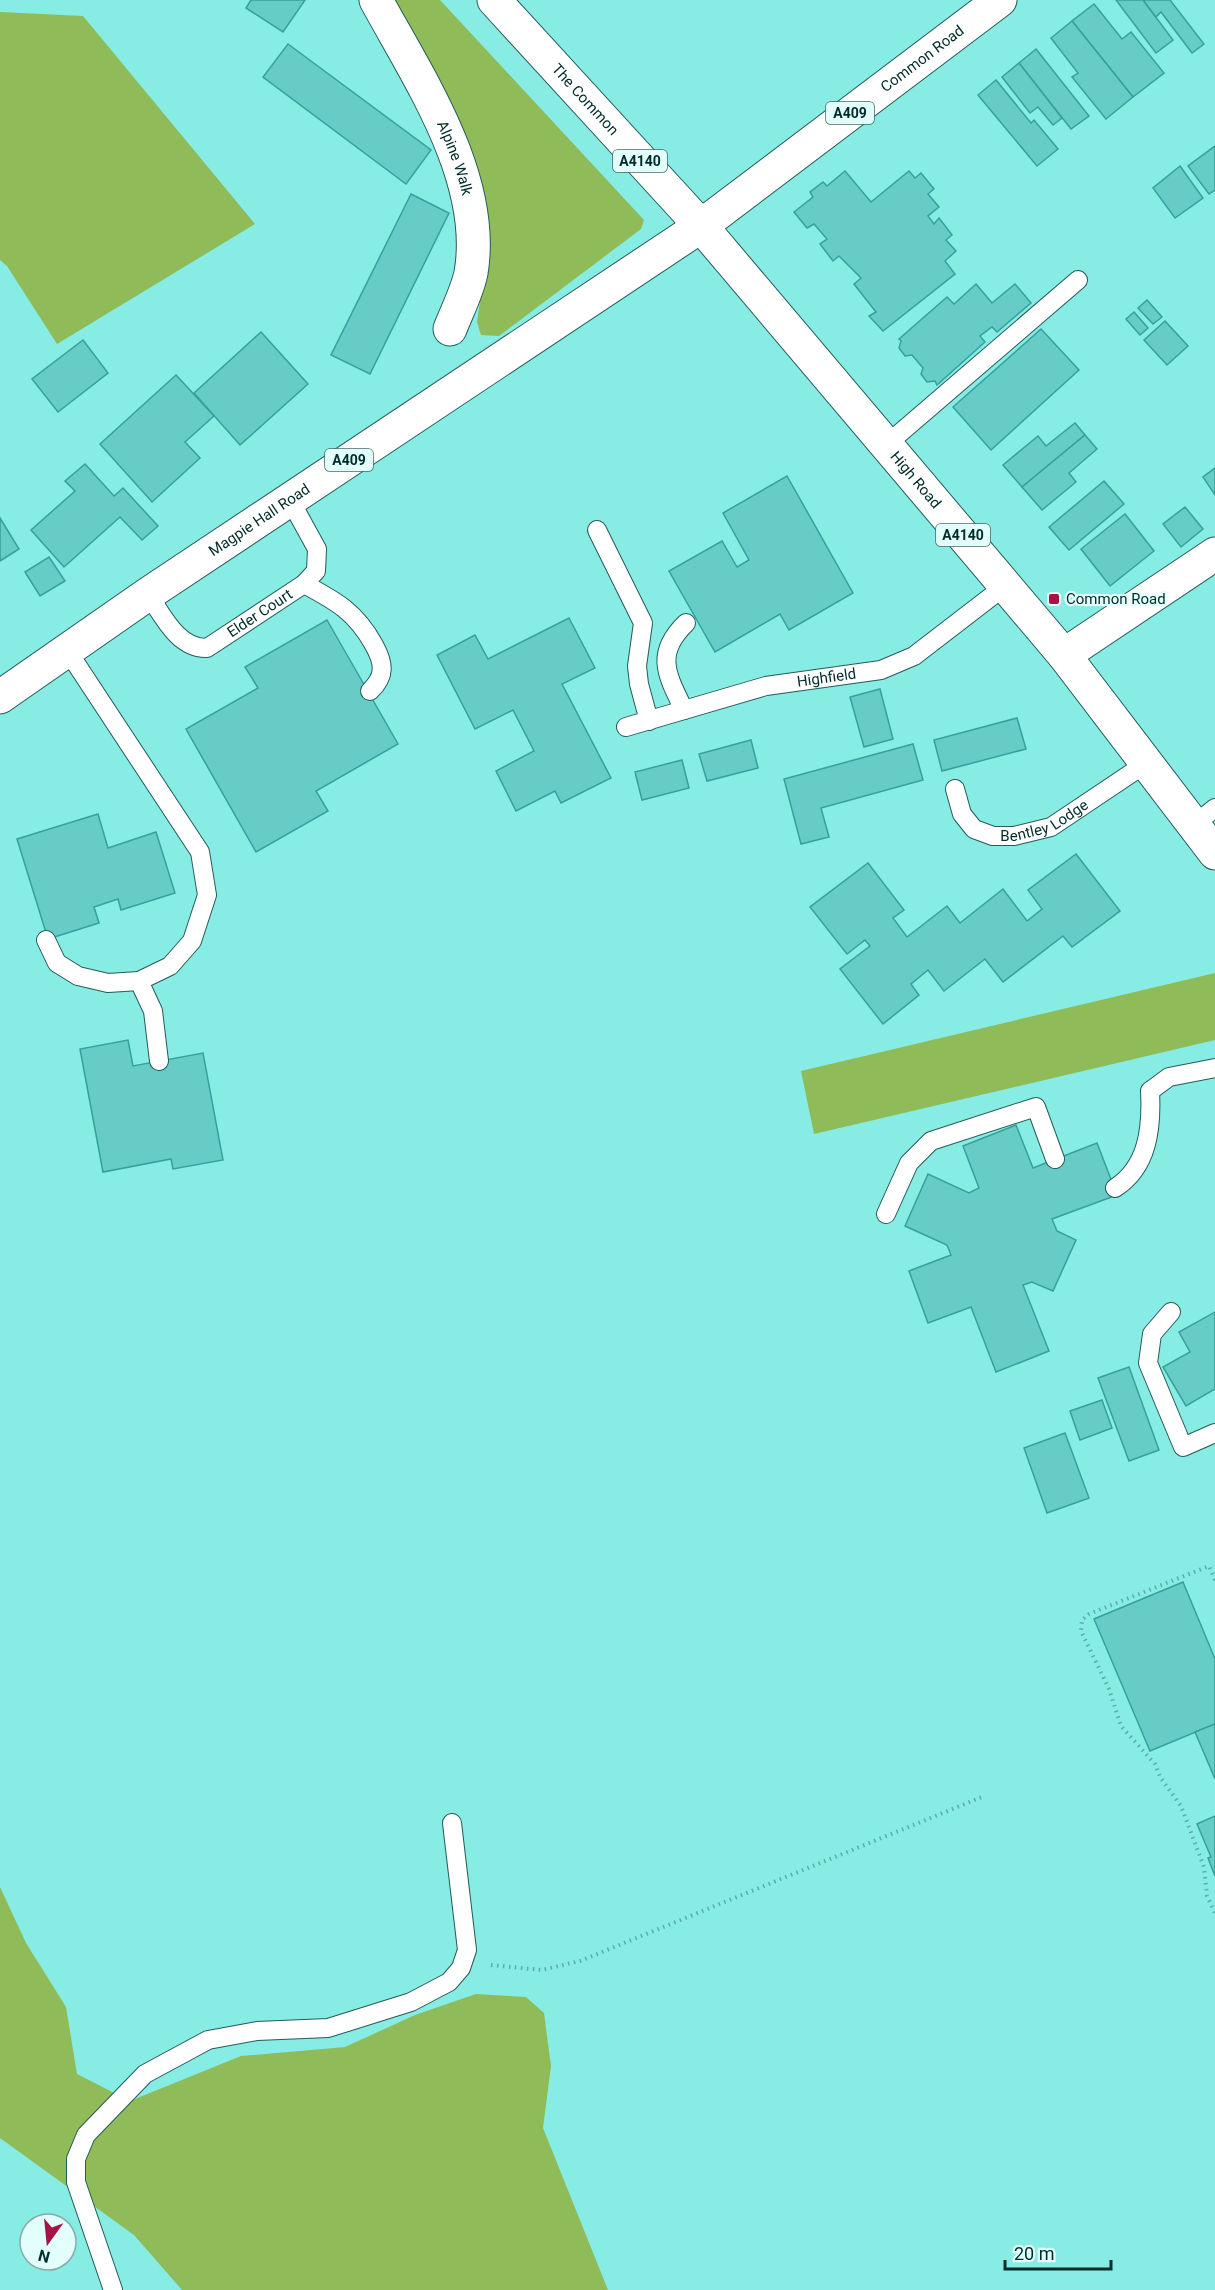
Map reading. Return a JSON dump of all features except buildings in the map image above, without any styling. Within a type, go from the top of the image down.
[{"type":"main road","name":"Alpine Walk","points":[[376,0],[435,110],[458,162],[471,215],[473,245],[471,274],[450,329]]},
{"type":"main road","name":"The Common","points":[[494,0],[701,226]]},
{"type":"main road","name":"Common Road","points":[[701,226],[1000,0]]},
{"type":"main road","name":"High Road","points":[[701,226],[1064,655],[1148,762],[1205,817],[1215,853]]},
{"type":"main road","name":"Magpie Hall Road","points":[[0,697],[148,594],[701,226]]},
{"type":"main road","points":[[1064,655],[1215,554]]},
{"type":"lane","points":[[886,445],[1078,280]]},
{"type":"lane","name":"Elder Court","points":[[148,594],[180,639],[195,648],[207,648],[304,584],[316,571],[317,549],[290,500]]},
{"type":"lane","points":[[597,530],[643,623],[638,666],[639,684],[649,721]]},
{"type":"lane","points":[[304,584],[341,604],[362,623],[382,660],[383,671],[370,691]]},
{"type":"lane","name":"Highfield","points":[[626,727],[766,686],[881,670],[914,657],[1005,586]]},
{"type":"lane","points":[[684,710],[668,678],[666,663],[667,648],[673,635],[686,623]]},
{"type":"lane","points":[[46,940],[57,963],[78,976],[108,983],[140,981],[170,966],[192,941],[207,895],[200,852],[67,650]]},
{"type":"lane","name":"Bentley Lodge","points":[[955,789],[962,814],[974,829],[993,836],[1014,836],[1051,827],[1148,762]]},
{"type":"lane","points":[[140,981],[153,1011],[159,1061]]},
{"type":"lane","points":[[1115,1188],[1130,1178],[1140,1162],[1151,1112],[1150,1091],[1169,1077],[1215,1068]]},
{"type":"lane","points":[[886,1214],[909,1163],[930,1141],[1036,1107],[1055,1159]]},
{"type":"lane","points":[[1171,1312],[1152,1334],[1148,1362],[1183,1447],[1215,1433]]},
{"type":"lane","points":[[113,2290],[76,2182],[76,2159],[86,2135],[146,2074],[208,2040],[257,2031],[328,2028],[411,2002],[449,1982],[461,1968],[467,1950],[452,1823]]},
{"type":"path","points":[[1215,1580],[1209,1566],[1089,1614],[1082,1620],[1081,1631],[1109,1689],[1121,1726],[1155,1764],[1160,1777],[1181,1806],[1204,1867],[1207,1896],[1215,1912]]},
{"type":"path","points":[[463,1962],[542,1970],[580,1961],[982,1797]]},
{"type":"green space","points":[[390,0],[440,0],[644,220],[641,229],[499,336],[481,335],[477,322],[487,251]]},
{"type":"green space","points":[[0,12],[83,16],[255,224],[57,344],[7,266],[0,260]]},
{"type":"green space","points":[[1215,973],[1215,1040],[814,1134],[801,1071]]},
{"type":"green space","points":[[0,1887],[26,1943],[66,2007],[77,2074],[130,2101],[241,2056],[345,2047],[415,2015],[476,1994],[526,1997],[544,2013],[551,2066],[543,2128],[608,2290],[182,2290],[134,2235],[0,2138]]},
{"type":"place","name":"Common Road","points":[[1054,599]]}]
